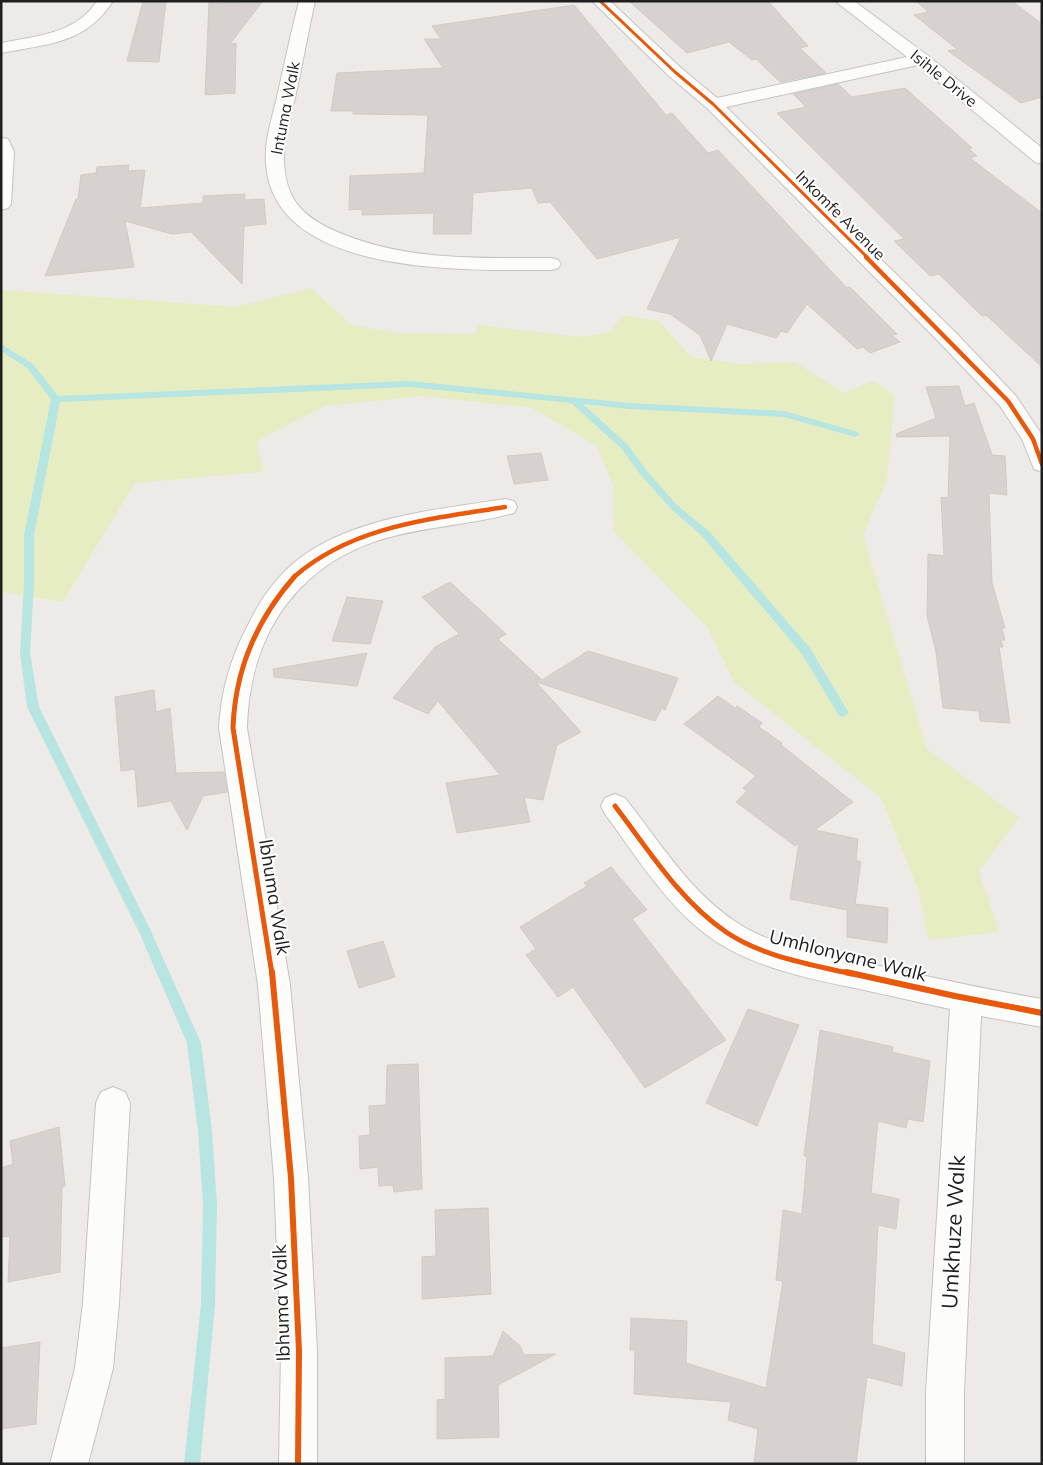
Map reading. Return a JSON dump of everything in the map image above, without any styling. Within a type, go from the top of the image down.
[{"type":"street","points":[[1,48],[65,34],[80,28],[91,21],[100,11],[105,1]]},
{"type":"street","name":"Intuma Walk","points":[[307,1],[280,121],[275,163],[286,203],[294,212],[308,224],[341,242],[397,258],[431,262],[551,264]]},
{"type":"street","name":"Inkomfe Avenue","points":[[600,1],[675,72],[713,104],[948,338],[1008,402],[1033,439],[1042,464]]},
{"type":"street","name":"Isihle Drive","points":[[843,1],[921,59],[1042,158]]},
{"type":"street","points":[[713,104],[921,59]]},
{"type":"street","points":[[1,204],[2,149]]},
{"type":"street","name":"Ibhuma Walk","points":[[298,1464],[299,1351],[291,1178],[274,986],[233,728],[233,706],[236,688],[256,630],[273,600],[288,581],[323,554],[351,540],[382,529],[505,507]]},
{"type":"street","name":"Umhlonyane Walk","points":[[615,806],[681,889],[710,920],[732,936],[788,959],[966,1000],[1042,1013]]},
{"type":"street","name":"Umkhuze Walk","points":[[944,1464],[944,1392],[966,1000]]},
{"type":"street","points":[[69,1464],[94,1368],[101,1303],[113,1103]]},
{"type":"green space","points":[[311,288],[351,325],[398,333],[474,334],[479,325],[581,337],[610,332],[622,315],[659,321],[691,357],[740,364],[795,362],[843,393],[873,381],[895,395],[887,480],[863,535],[927,749],[1019,818],[979,871],[999,932],[929,940],[918,890],[881,798],[734,682],[708,628],[614,532],[613,486],[597,446],[532,408],[423,396],[325,406],[257,441],[263,472],[135,483],[63,602],[1,592],[1,290],[236,307]]},
{"type":"building","points":[[143,1],[166,1],[159,62],[127,61]]},
{"type":"building","points":[[629,1],[768,1],[808,46],[800,48],[826,73],[780,82],[756,59],[752,60],[729,42],[687,53]]},
{"type":"building","points":[[916,1],[1012,1],[1042,24],[1042,97],[1021,103],[948,51],[957,49],[914,15],[928,12]]},
{"type":"building","points":[[262,2],[230,44],[236,43],[235,93],[205,95],[209,3]]},
{"type":"building","points":[[574,5],[666,115],[672,113],[708,153],[718,150],[847,288],[850,287],[897,334],[892,335],[900,342],[870,353],[863,347],[857,349],[807,304],[787,333],[781,331],[776,338],[727,324],[711,361],[700,335],[670,314],[647,309],[681,237],[597,259],[550,202],[538,203],[532,188],[473,193],[471,234],[433,234],[434,213],[362,215],[362,209],[349,210],[350,176],[424,173],[428,115],[353,114],[353,111],[331,111],[337,73],[443,68],[424,39],[441,39],[432,26]]},
{"type":"building","points":[[838,84],[852,97],[905,88],[972,148],[969,149],[977,156],[970,158],[1042,213],[1042,367],[986,315],[982,316],[939,274],[930,276],[894,241],[904,239],[777,113],[806,107],[793,94]]},
{"type":"building","points":[[129,165],[128,171],[145,170],[140,208],[203,203],[203,196],[245,194],[245,200],[264,199],[266,224],[244,226],[242,284],[191,232],[172,234],[125,221],[134,267],[45,276],[76,199],[78,199],[81,175],[96,173],[97,167]]},
{"type":"building","points":[[959,386],[965,406],[974,403],[992,455],[1005,456],[1007,495],[989,493],[992,583],[1005,628],[1002,629],[1005,640],[1001,640],[1003,647],[999,647],[1010,723],[980,721],[979,711],[943,708],[936,652],[927,616],[928,554],[944,556],[941,497],[948,498],[950,436],[897,437],[896,434],[936,418],[926,387]]},
{"type":"building","points":[[541,453],[548,480],[514,484],[507,456]]},
{"type":"building","points":[[450,582],[506,634],[498,639],[542,680],[588,651],[678,678],[665,710],[662,708],[655,721],[536,682],[581,732],[557,745],[543,800],[524,797],[530,822],[457,833],[446,783],[500,775],[438,701],[428,714],[393,698],[435,647],[459,634],[422,597]]},
{"type":"building","points":[[347,597],[383,601],[370,644],[332,641]]},
{"type":"building","points":[[367,653],[357,686],[274,677],[273,669]]},
{"type":"building","points":[[154,690],[156,712],[170,708],[176,773],[224,772],[227,792],[203,796],[187,830],[171,801],[138,807],[135,769],[121,771],[115,697]]},
{"type":"building","points":[[718,696],[762,723],[759,727],[782,743],[781,745],[853,802],[815,830],[858,839],[856,860],[861,862],[855,904],[888,908],[887,943],[847,937],[847,910],[790,899],[799,843],[795,846],[736,802],[747,791],[743,788],[756,776],[684,724]]},
{"type":"building","points":[[611,867],[647,910],[632,919],[726,1040],[645,1088],[573,987],[558,997],[526,955],[536,949],[520,927],[587,886],[584,883]]},
{"type":"building","points":[[383,941],[395,977],[359,988],[347,951]]},
{"type":"building","points":[[748,1009],[799,1025],[757,1126],[706,1103]]},
{"type":"building","points":[[820,1030],[893,1047],[892,1052],[930,1061],[923,1122],[908,1119],[906,1128],[878,1121],[871,1193],[899,1199],[896,1229],[878,1225],[872,1344],[905,1353],[902,1386],[867,1377],[856,1464],[754,1464],[758,1429],[728,1420],[731,1402],[634,1394],[635,1350],[630,1350],[631,1318],[687,1321],[686,1363],[766,1388],[783,1281],[776,1280],[783,1210],[802,1214],[807,1157],[804,1156]]},
{"type":"building","points":[[418,1064],[422,1189],[394,1192],[393,1185],[379,1186],[378,1167],[360,1169],[359,1136],[370,1135],[369,1106],[386,1105],[387,1065]]},
{"type":"building","points":[[59,1127],[65,1186],[62,1187],[60,1272],[8,1282],[10,1236],[1,1237],[1,1168],[13,1164],[10,1141]]},
{"type":"building","points":[[488,1208],[491,1294],[422,1299],[422,1257],[436,1256],[435,1210]]},
{"type":"building","points":[[503,1331],[520,1346],[524,1355],[556,1354],[498,1385],[499,1437],[437,1439],[437,1400],[445,1399],[445,1358],[493,1356]]},
{"type":"building","points":[[40,1342],[36,1424],[1,1429],[1,1348]]},
{"type":"waterway","points":[[1,347],[30,366],[56,399]]},
{"type":"waterway","points":[[56,399],[409,384],[629,406],[784,414],[855,434]]},
{"type":"waterway","points":[[56,399],[29,535],[29,583],[25,653],[33,707],[145,931],[194,1043],[205,1131],[210,1204],[208,1305],[192,1464]]},
{"type":"waterway","points":[[574,401],[625,447],[643,472],[675,508],[705,533],[806,651],[843,713]]},
{"type":"cycle path","points":[[600,1],[675,72],[713,104],[948,338],[1008,401],[1033,439],[1042,464]]},
{"type":"cycle path","points":[[298,1464],[299,1351],[291,1178],[274,985],[233,728],[234,706],[238,685],[251,644],[270,606],[294,576],[323,555],[355,539],[390,528],[505,507]]},
{"type":"cycle path","points":[[615,806],[671,879],[696,907],[726,932],[744,942],[784,958],[955,996],[1042,1013]]}]
